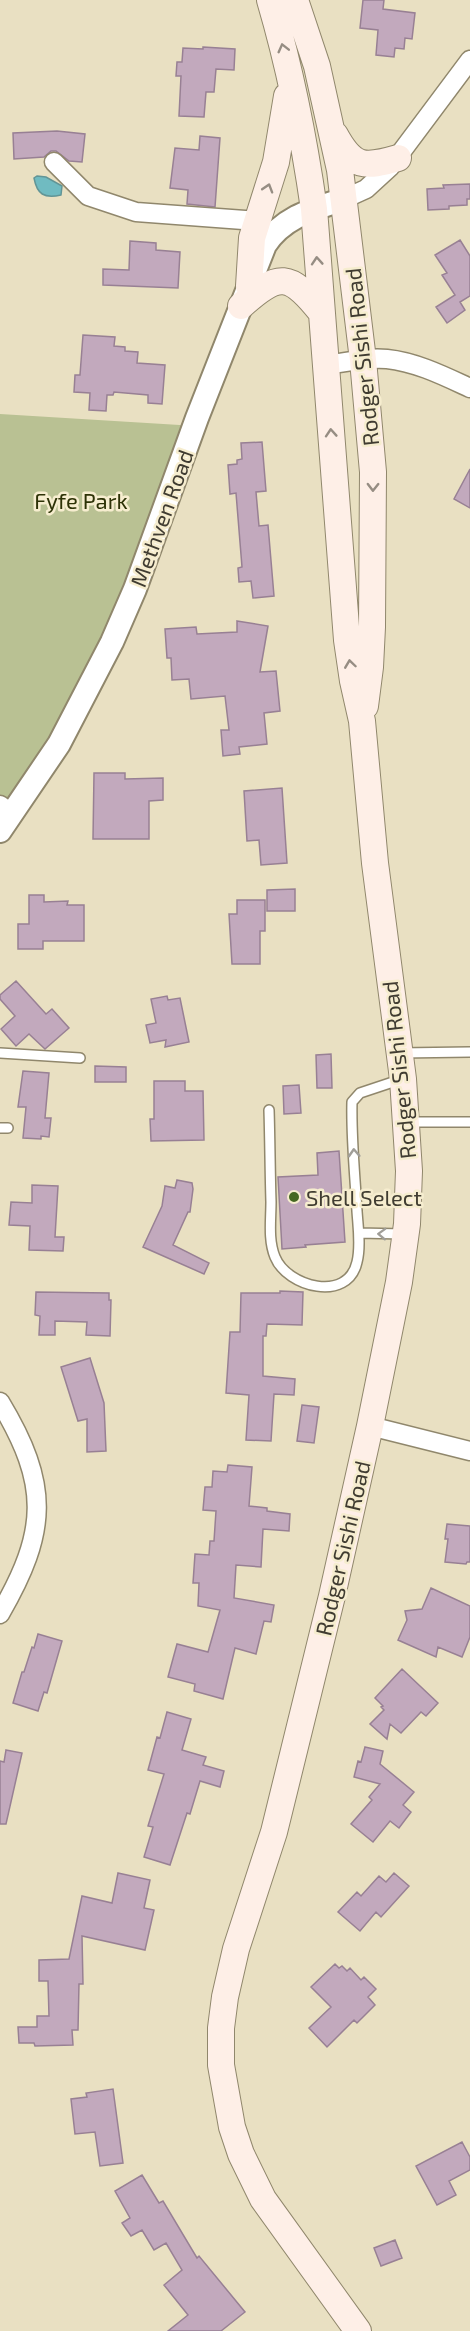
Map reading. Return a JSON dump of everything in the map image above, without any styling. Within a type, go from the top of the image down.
[{"type":"main road","name":"Rodger Sishi Road","points":[[270,0],[290,76],[314,209],[347,640],[352,681],[362,721],[368,798],[403,1079],[409,1171],[406,1234],[370,1426],[332,1596],[273,1832],[236,1949],[225,1997],[221,2066],[225,2097],[241,2154],[263,2199],[358,2331]]},
{"type":"main road","name":"Rodger Sishi Road","points":[[295,0],[314,56],[332,130],[344,199],[363,360],[373,472],[372,627],[370,667],[362,721]]},
{"type":"main road","points":[[245,296],[252,238],[276,162],[290,76]]},
{"type":"main road","points":[[332,130],[345,153],[359,163],[371,165],[398,158]]},
{"type":"main road","points":[[245,296],[276,281],[288,281],[305,293],[321,312]]},
{"type":"street","points":[[344,199],[366,189],[398,158],[470,60]]},
{"type":"street","points":[[54,162],[88,196],[136,212],[258,221]]},
{"type":"street","name":"Methven Road","points":[[4,816],[73,720],[117,632],[265,244],[278,228],[290,220],[344,199]]},
{"type":"street","points":[[327,364],[385,359],[402,361],[470,388]]},
{"type":"street","points":[[0,1402],[26,1455],[37,1499],[34,1540],[0,1614]]},
{"type":"street","points":[[370,1426],[470,1451]]},
{"type":"lane","points":[[398,1053],[470,1052]]},
{"type":"lane","points":[[0,1053],[80,1058]]},
{"type":"lane","points":[[269,1110],[273,1251],[279,1264],[288,1274],[312,1286],[335,1285],[346,1279],[356,1265],[358,1233],[352,1101],[360,1093],[403,1079]]},
{"type":"lane","points":[[406,1122],[470,1122]]},
{"type":"lane","points":[[358,1233],[406,1234]]},
{"type":"green space","name":"Fyfe Park","points":[[0,414],[196,426],[118,627],[10,815],[0,808]]},
{"type":"water","points":[[46,177],[62,186],[61,195],[42,194],[35,183],[34,178]]},
{"type":"building","points":[[363,0],[384,0],[383,9],[415,13],[412,39],[405,38],[404,49],[395,48],[394,57],[376,55],[378,30],[360,28]]},
{"type":"building","points":[[203,47],[235,49],[234,70],[216,69],[214,92],[206,92],[204,117],[179,116],[181,76],[176,76],[177,62],[182,62],[183,48],[203,49]]},
{"type":"building","points":[[57,131],[85,134],[82,162],[69,161],[56,151],[51,151],[44,157],[14,159],[13,133]]},
{"type":"building","points":[[200,136],[220,138],[215,207],[187,204],[188,190],[170,188],[175,148],[199,150]]},
{"type":"building","points":[[470,184],[470,199],[467,199],[467,205],[428,210],[427,189],[444,188],[443,185]]},
{"type":"building","points":[[460,240],[470,256],[470,296],[460,302],[465,310],[447,323],[436,307],[455,295],[442,275],[447,273],[435,255]]},
{"type":"building","points":[[130,241],[156,243],[156,250],[180,252],[178,288],[103,285],[103,269],[129,270]]},
{"type":"building","points":[[83,335],[115,337],[114,346],[125,347],[125,351],[138,352],[137,363],[165,365],[162,404],[148,403],[148,395],[114,392],[113,395],[107,395],[106,411],[89,410],[90,393],[74,392],[75,375],[80,375]]},
{"type":"building","points":[[262,442],[266,491],[256,492],[259,526],[268,525],[274,596],[253,598],[251,581],[239,582],[238,568],[242,567],[236,493],[230,494],[228,465],[237,464],[237,460],[242,459],[241,443]]},
{"type":"building","points":[[470,469],[470,508],[454,499]]},
{"type":"building","points":[[237,621],[268,626],[260,672],[276,671],[280,711],[264,713],[267,744],[239,747],[240,754],[223,756],[221,730],[229,730],[225,696],[191,699],[189,679],[172,680],[171,658],[167,658],[165,629],[196,627],[197,634],[237,632]]},
{"type":"building","points":[[94,773],[125,773],[125,779],[163,778],[163,800],[149,801],[149,839],[93,839]]},
{"type":"building","points":[[282,788],[287,863],[261,865],[259,840],[247,841],[244,791]]},
{"type":"building","points":[[295,889],[295,911],[267,911],[267,890]]},
{"type":"building","points":[[29,895],[44,895],[44,902],[68,901],[67,905],[84,905],[84,941],[43,941],[43,949],[18,949],[18,924],[29,924]]},
{"type":"building","points":[[237,900],[265,900],[265,931],[260,931],[260,964],[232,964],[229,914],[237,914]]},
{"type":"building","points":[[16,981],[46,1014],[52,1009],[69,1028],[45,1049],[29,1034],[16,1046],[1,1029],[15,1016],[0,999],[0,995]]},
{"type":"building","points":[[167,996],[168,1000],[180,998],[189,1042],[165,1047],[166,1040],[150,1043],[146,1025],[156,1023],[151,999]]},
{"type":"building","points":[[331,1054],[332,1088],[317,1088],[316,1055]]},
{"type":"building","points":[[95,1066],[126,1067],[126,1082],[95,1082]]},
{"type":"building","points":[[23,1071],[49,1073],[45,1118],[51,1118],[49,1137],[23,1138],[26,1107],[18,1107]]},
{"type":"building","points":[[154,1081],[185,1081],[185,1091],[203,1091],[204,1140],[151,1141],[150,1119],[154,1119]]},
{"type":"building","points":[[299,1085],[301,1113],[284,1114],[283,1086]]},
{"type":"building","points":[[339,1151],[345,1242],[282,1249],[278,1177],[318,1175],[317,1153]]},
{"type":"building","points":[[177,1180],[192,1183],[193,1189],[190,1212],[173,1245],[209,1263],[204,1274],[143,1247],[162,1206],[165,1186],[175,1188]]},
{"type":"building","points":[[32,1185],[58,1186],[55,1237],[64,1237],[63,1251],[29,1250],[30,1226],[9,1225],[11,1202],[32,1203]]},
{"type":"building","points":[[280,1291],[303,1292],[302,1325],[267,1324],[266,1336],[263,1336],[263,1376],[295,1379],[294,1395],[274,1394],[271,1441],[246,1440],[249,1395],[226,1393],[230,1332],[240,1332],[241,1293],[280,1293]]},
{"type":"building","points":[[36,1292],[109,1293],[109,1300],[111,1300],[110,1336],[86,1335],[87,1322],[55,1321],[55,1335],[39,1335],[40,1316],[35,1315]]},
{"type":"building","points":[[90,1358],[104,1403],[106,1451],[87,1452],[87,1419],[78,1421],[61,1367]]},
{"type":"building","points":[[302,1405],[319,1407],[314,1443],[297,1441]]},
{"type":"building","points":[[228,1465],[252,1467],[249,1506],[290,1514],[289,1531],[263,1529],[261,1567],[236,1565],[234,1598],[274,1605],[271,1622],[264,1621],[256,1654],[235,1648],[223,1699],[194,1691],[195,1684],[168,1677],[177,1644],[208,1652],[220,1610],[198,1606],[199,1583],[193,1583],[195,1554],[209,1555],[210,1541],[214,1541],[216,1511],[203,1510],[205,1487],[212,1487],[213,1471],[227,1472]]},
{"type":"building","points":[[447,1524],[470,1526],[470,1562],[466,1564],[445,1562]]},
{"type":"building","points":[[431,1588],[470,1606],[470,1637],[462,1657],[438,1647],[436,1657],[398,1640],[407,1620],[405,1611],[422,1609]]},
{"type":"building","points":[[38,1634],[62,1641],[47,1693],[44,1692],[38,1711],[13,1703],[22,1672],[24,1672]]},
{"type":"building","points":[[402,1669],[438,1703],[426,1716],[421,1712],[401,1733],[390,1724],[387,1739],[370,1724],[384,1710],[375,1698]]},
{"type":"building","points":[[167,1712],[191,1719],[182,1750],[206,1757],[203,1765],[224,1771],[220,1787],[200,1781],[170,1865],[144,1857],[153,1827],[148,1826],[164,1774],[148,1770]]},
{"type":"building","points":[[365,1747],[383,1751],[380,1764],[414,1792],[403,1805],[411,1812],[399,1828],[390,1821],[373,1842],[351,1824],[372,1800],[369,1797],[380,1784],[354,1777]]},
{"type":"building","points":[[6,1750],[22,1753],[6,1824],[0,1824],[0,1761],[4,1762]]},
{"type":"building","points":[[118,1873],[150,1880],[144,1908],[154,1910],[145,1950],[82,1936],[83,1984],[79,1984],[78,2030],[72,2030],[73,2045],[35,2046],[34,2043],[19,2043],[18,2027],[37,2027],[37,2016],[49,2016],[48,1981],[39,1981],[39,1960],[69,1959],[82,1896],[112,1903]]},
{"type":"building","points":[[394,1873],[409,1886],[381,1917],[376,1912],[360,1931],[338,1912],[357,1892],[361,1896],[379,1876],[386,1882]]},
{"type":"building","points":[[335,1964],[347,1971],[350,1968],[361,1980],[364,1977],[376,1989],[368,1997],[375,2005],[357,2023],[354,2020],[327,2047],[309,2028],[331,2007],[311,1987]]},
{"type":"building","points":[[113,2089],[123,2163],[100,2166],[95,2132],[75,2134],[71,2099],[87,2097],[86,2093]]},
{"type":"building","points":[[462,2142],[470,2157],[470,2170],[449,2181],[456,2195],[437,2205],[416,2166]]},
{"type":"building","points":[[142,2175],[159,2203],[163,2201],[197,2258],[199,2256],[245,2312],[221,2331],[168,2331],[188,2315],[164,2285],[182,2270],[166,2243],[154,2250],[142,2230],[131,2236],[122,2223],[130,2218],[115,2191]]},
{"type":"building","points":[[395,2240],[402,2258],[381,2266],[374,2248]]},
{"type":"place","name":"Shell Select","points":[[294,1197]]}]
